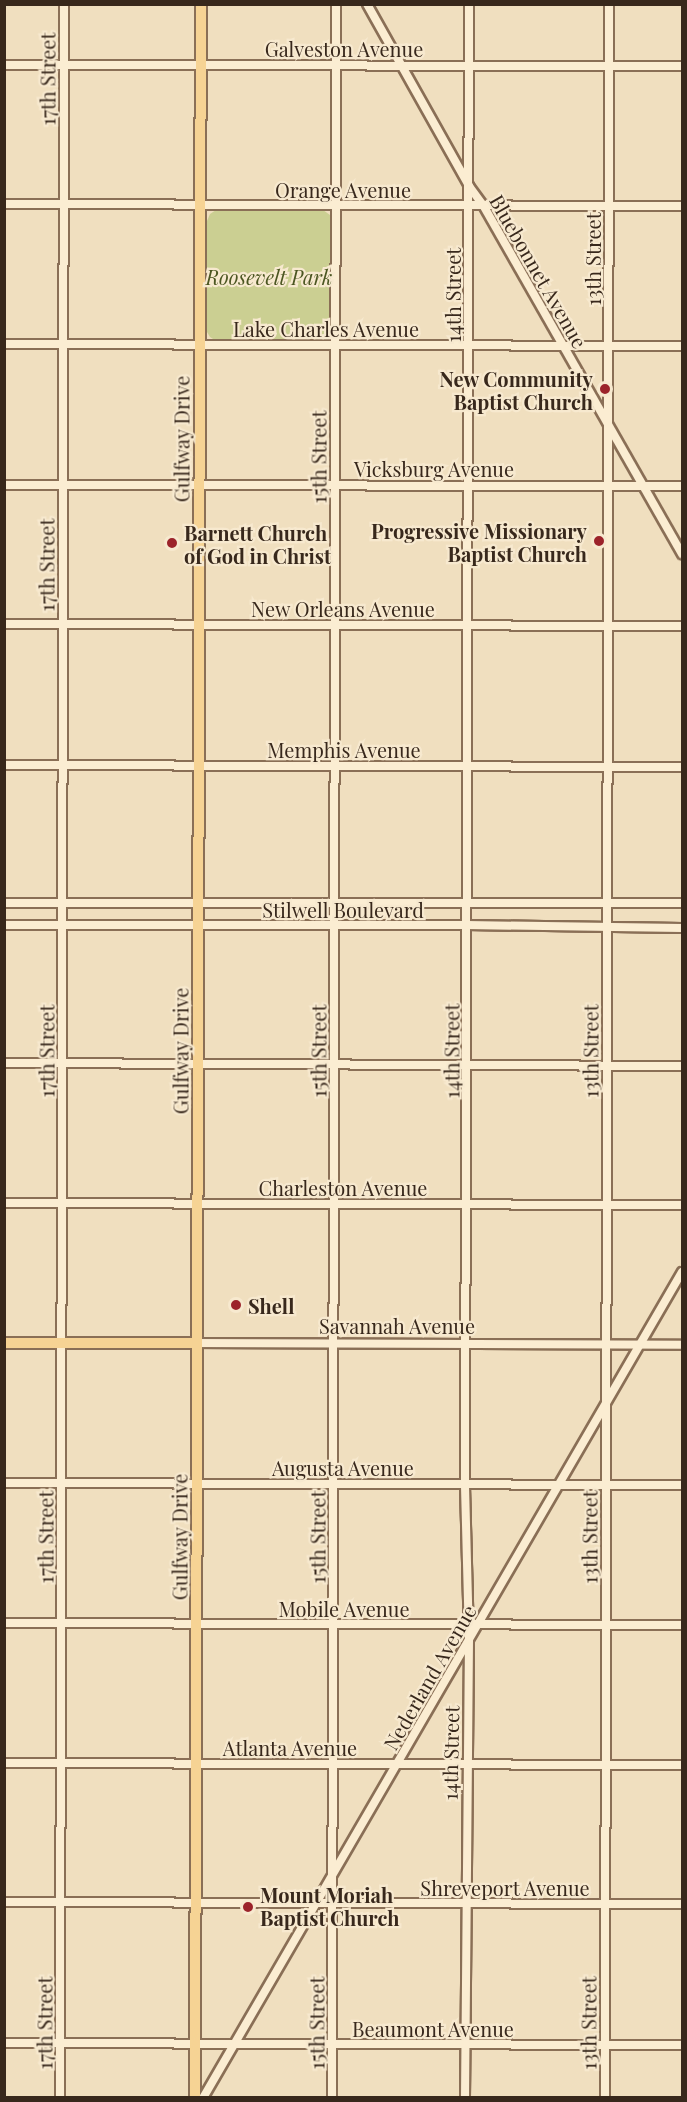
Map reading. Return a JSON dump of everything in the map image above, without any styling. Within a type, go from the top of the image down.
[{"type":"main road","name":"Gulfway Drive","points":[[195,2097],[201,4]]},
{"type":"main road","name":"Savannah Avenue","points":[[4,1343],[197,1344]]},
{"type":"street","name":"17th Street","points":[[60,2097],[64,4]]},
{"type":"street","name":"15th Street","points":[[332,2097],[336,4]]},
{"type":"street","name":"Bluebonnet Avenue","points":[[367,4],[469,186],[483,205],[682,554]]},
{"type":"street","name":"14th Street","points":[[465,2097],[466,1764],[469,1639],[465,1484],[469,4]]},
{"type":"street","name":"13th Street","points":[[605,2097],[609,4]]},
{"type":"street","name":"Galveston Avenue","points":[[4,65],[682,66]]},
{"type":"street","name":"Orange Avenue","points":[[4,204],[682,206]]},
{"type":"street","name":"Lake Charles Avenue","points":[[4,344],[682,346]]},
{"type":"street","name":"Vicksburg Avenue","points":[[4,485],[682,486]]},
{"type":"street","name":"New Orleans Avenue","points":[[4,624],[682,626]]},
{"type":"street","name":"Memphis Avenue","points":[[4,765],[682,767]]},
{"type":"street","name":"Stilwell Boulevard","points":[[4,903],[682,903]]},
{"type":"street","name":"Stilwell Boulevard","points":[[4,926],[467,925],[682,928]]},
{"type":"street","points":[[4,1063],[467,1063],[682,1066]]},
{"type":"street","name":"Charleston Avenue","points":[[4,1203],[682,1205]]},
{"type":"street","name":"Nederland Avenue","points":[[203,2097],[682,1272]]},
{"type":"street","name":"Savannah Avenue","points":[[197,1344],[682,1345]]},
{"type":"street","name":"Augusta Avenue","points":[[4,1483],[682,1485]]},
{"type":"street","name":"Mobile Avenue","points":[[4,1623],[682,1625]]},
{"type":"street","name":"Atlanta Avenue","points":[[4,1763],[682,1766]]},
{"type":"street","name":"Shreveport Avenue","points":[[4,1902],[682,1904]]},
{"type":"street","name":"Beaumont Avenue","points":[[4,2043],[682,2045]]},
{"type":"green space","name":"Roosevelt Park","points":[[216,210],[323,210],[330,215],[330,337],[328,341],[216,341],[210,337],[207,332],[207,221],[210,214]]},
{"type":"place","name":"New Community Baptist Church","points":[[605,389]]},
{"type":"place","name":"Progressive Missionary Baptist Church","points":[[599,541]]},
{"type":"place","name":"Barnett Church of God in Christ","points":[[172,543]]},
{"type":"place","name":"Shell","points":[[236,1305]]},
{"type":"place","name":"Mount Moriah Baptist Church","points":[[248,1907]]}]
